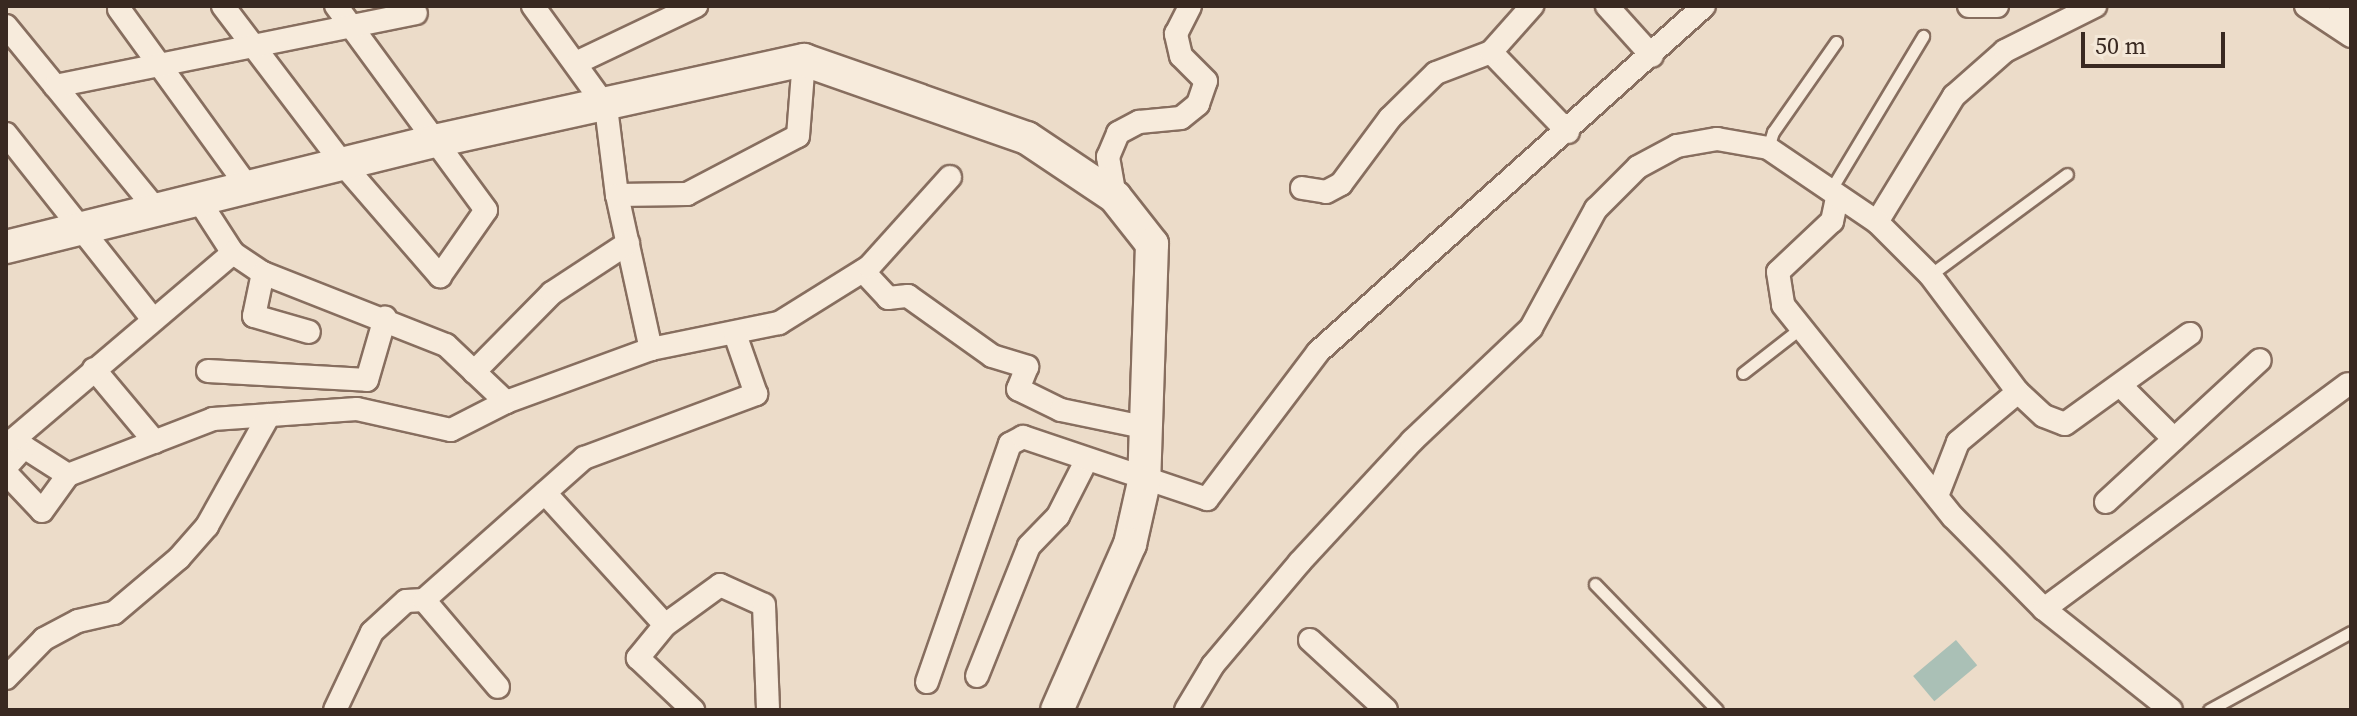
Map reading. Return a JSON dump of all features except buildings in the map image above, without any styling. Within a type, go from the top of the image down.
[{"type":"street","points":[[223,6],[342,163],[440,276],[486,210],[336,6]]},
{"type":"street","points":[[533,6],[578,62],[606,107],[617,195],[651,349]]},
{"type":"street","points":[[578,62],[696,6]]},
{"type":"street","points":[[1115,197],[1108,157],[1118,133],[1139,122],[1181,118],[1198,104],[1206,81],[1181,56],[1176,34],[1190,6]]},
{"type":"street","points":[[1302,188],[1326,192],[1341,184],[1390,118],[1436,73],[1491,52],[1532,6]]},
{"type":"street","points":[[1607,6],[1652,56]]},
{"type":"street","points":[[927,682],[1010,444],[1023,437],[1144,482],[1207,499],[1318,352],[1568,132],[1704,6]]},
{"type":"street","points":[[1969,6],[1997,6]]},
{"type":"street","points":[[1877,222],[1954,96],[2005,51],[2095,6]]},
{"type":"street","points":[[2306,6],[2351,36]]},
{"type":"street","points":[[2340,6],[2351,14]]},
{"type":"street","points":[[119,9],[156,65],[247,186]]},
{"type":"street","points":[[55,86],[416,13]]},
{"type":"street","points":[[6,26],[155,208]]},
{"type":"street","points":[[1491,52],[1568,132]]},
{"type":"street","points":[[617,195],[687,194],[798,136],[804,60]]},
{"type":"street","points":[[8,243],[86,230],[155,208],[342,163],[606,107],[804,60],[1027,138],[1115,197],[1152,244],[1143,427],[1144,482],[1130,544],[1057,710]]},
{"type":"street","points":[[6,134],[86,230],[152,318]]},
{"type":"street","points":[[1186,710],[1213,665],[1300,562],[1412,441],[1531,328],[1596,209],[1638,167],[1677,146],[1717,139],[1768,148],[1877,222],[1930,275],[2018,392],[2044,416],[2065,424],[2190,334]]},
{"type":"street","points":[[24,447],[6,470],[42,511],[68,475],[213,419],[357,409],[451,430],[506,402],[651,349],[779,323],[863,271],[950,177]]},
{"type":"street","points":[[1834,195],[1832,221],[1778,272],[1783,305],[1937,496],[2044,609],[2171,710]]},
{"type":"street","points":[[198,199],[233,253],[263,273],[385,318],[446,345],[506,402]]},
{"type":"street","points":[[474,372],[552,293],[628,243]]},
{"type":"street","points":[[68,475],[13,440],[152,318],[233,253]]},
{"type":"street","points":[[863,271],[888,298],[908,296],[992,356],[1027,367],[1018,389],[1061,410],[1143,427]]},
{"type":"street","points":[[263,273],[254,316],[309,332]]},
{"type":"street","points":[[208,371],[367,380],[385,318]]},
{"type":"street","points":[[335,710],[372,632],[406,601],[424,600],[584,458],[756,394],[735,334]]},
{"type":"street","points":[[2106,502],[2260,360]]},
{"type":"street","points":[[94,369],[155,442]]},
{"type":"street","points":[[2044,609],[2348,384]]},
{"type":"street","points":[[2121,386],[2174,439]]},
{"type":"street","points":[[1937,496],[1958,442],[2018,392]]},
{"type":"street","points":[[6,678],[44,639],[78,621],[114,613],[179,558],[207,526],[269,415]]},
{"type":"street","points":[[977,676],[1029,546],[1058,516],[1086,461]]},
{"type":"street","points":[[545,493],[665,625]]},
{"type":"street","points":[[693,710],[638,658],[665,625],[720,585],[764,605],[768,710]]},
{"type":"street","points":[[424,600],[498,687]]},
{"type":"street","points":[[1310,640],[1386,710]]},
{"type":"lane","points":[[1834,195],[1923,36]]},
{"type":"lane","points":[[1768,148],[1773,132],[1836,42]]},
{"type":"lane","points":[[1930,275],[2067,174]]},
{"type":"lane","points":[[1743,373],[1802,327]]},
{"type":"lane","points":[[1595,584],[1717,710]]},
{"type":"lane","points":[[2209,710],[2351,632]]},
{"type":"shaded area","points":[[1956,640],[1977,665],[1934,701],[1913,676]]}]
